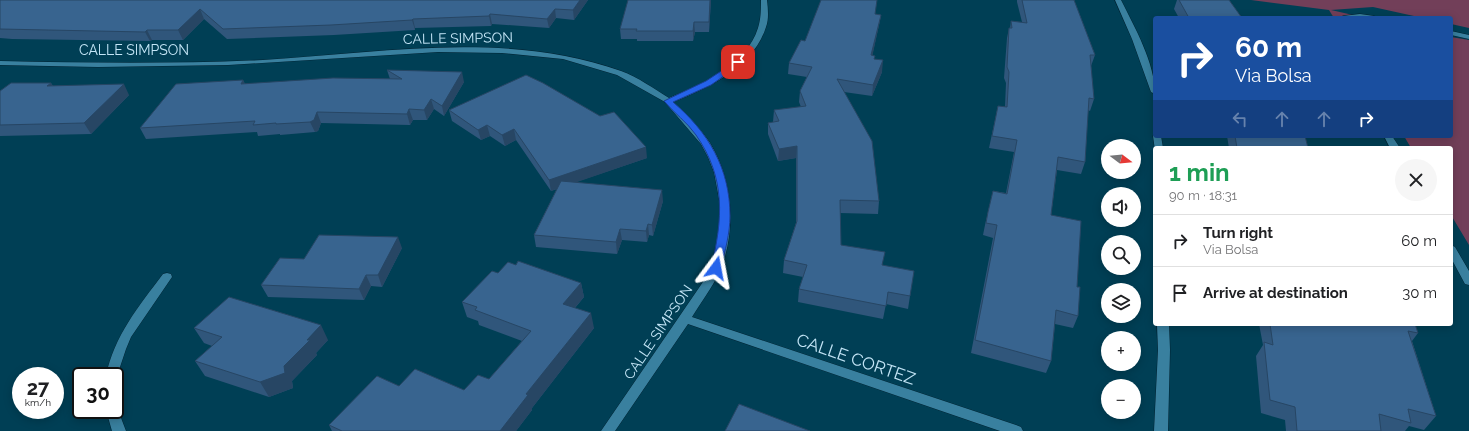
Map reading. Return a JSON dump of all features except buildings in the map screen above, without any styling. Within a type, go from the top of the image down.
[{"type":"street","points":[[668,101],[708,83],[738,62],[757,40],[762,29],[764,18],[764,0]]},
{"type":"street","points":[[1118,0],[1136,39],[1153,86]]},
{"type":"street","points":[[1453,33],[1469,37]]},
{"type":"street","name":"CALLE SIMPSON","points":[[0,63],[167,65],[289,61],[458,49],[511,50],[561,57],[607,69],[628,77],[668,101],[699,133],[707,145],[719,172],[724,193],[725,217],[723,241],[716,268],[685,319],[608,431]]},
{"type":"street","points":[[1453,253],[1469,281]]},
{"type":"street","points":[[115,367],[119,351],[128,331],[167,277]]},
{"type":"street","name":"CALLE CORTEZ","points":[[685,319],[1016,431]]},
{"type":"street","points":[[1161,431],[1164,350],[1163,326]]},
{"type":"street","points":[[115,419],[119,431]]},
{"type":"shaded area","points":[[1251,0],[1469,0],[1469,28],[1453,24],[1453,16],[1414,16],[1373,7],[1331,10],[1357,16],[1333,16],[1329,10]]},
{"type":"shaded area","points":[[1453,37],[1469,40],[1469,245],[1453,218],[1453,146],[1410,146],[1405,138],[1453,138]]},
{"type":"route","points":[[716,268],[723,241],[725,217],[724,193],[719,172],[699,133],[668,101],[708,83],[738,62]]}]
